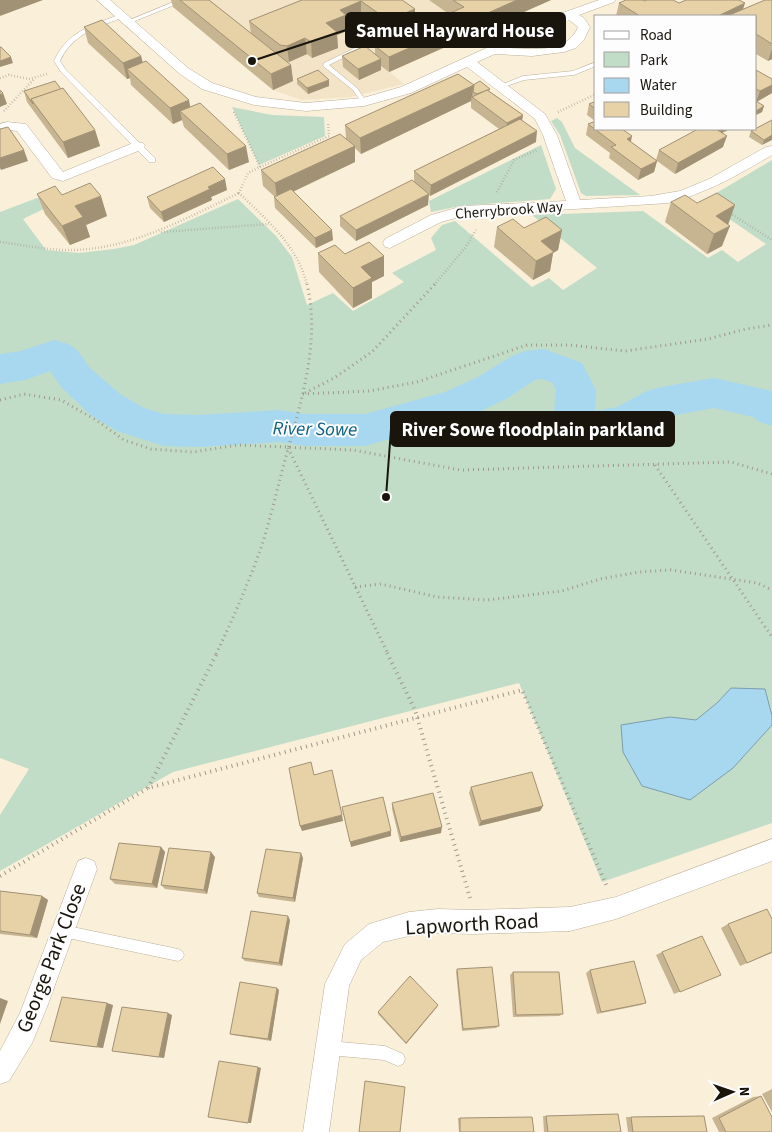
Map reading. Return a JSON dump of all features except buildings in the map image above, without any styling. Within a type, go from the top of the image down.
[{"type":"street","points":[[103,0],[195,79],[234,96],[289,106],[326,106],[364,102],[406,90],[602,1]]},
{"type":"street","points":[[492,50],[539,53],[565,47],[583,35],[584,27],[580,20],[569,15]]},
{"type":"street","name":"Cherrybrook Way","points":[[467,61],[531,109],[542,121],[552,140],[575,206]]},
{"type":"street","points":[[0,128],[7,126],[22,128],[57,174],[63,176],[70,175],[138,146]]},
{"type":"street","name":"Cherrybrook Way","points":[[390,243],[446,215],[489,210],[666,200],[699,190],[771,150]]},
{"type":"street","name":"Lapworth Road","points":[[316,1132],[337,984],[353,952],[377,932],[409,924],[438,921],[473,922],[570,919],[616,908],[772,850]]},
{"type":"street","name":"George Park Close","points":[[0,1072],[13,1054],[32,1015],[86,868]]},
{"type":"lane","points":[[152,160],[62,69],[57,61],[59,55],[73,38],[82,32],[184,0]]},
{"type":"lane","points":[[364,102],[355,89],[326,66],[328,61],[359,48],[390,41],[418,29],[423,20],[433,17],[452,21],[492,50]]},
{"type":"lane","points":[[501,86],[523,78],[574,73],[594,65]]},
{"type":"lane","points":[[63,931],[178,955]]},
{"type":"lane","points":[[328,1048],[385,1053],[398,1059]]},
{"type":"path","points":[[0,78],[9,75],[34,78],[62,69]]},
{"type":"path","points":[[0,115],[34,78]]},
{"type":"path","points":[[542,121],[594,95]]},
{"type":"path","points":[[234,96],[230,102],[260,167]]},
{"type":"path","points":[[0,242],[74,250],[127,243],[158,232],[239,193],[248,173],[329,136],[326,106]]},
{"type":"path","points":[[303,394],[334,378],[372,352],[465,248],[489,210],[514,160],[552,140]]},
{"type":"path","points":[[699,190],[772,240]]},
{"type":"path","points":[[148,788],[202,682],[238,604],[256,559],[276,500],[303,394],[312,347],[314,321],[310,293],[304,272],[295,254],[239,193]]},
{"type":"path","points":[[158,232],[269,224]]},
{"type":"path","points":[[303,394],[369,391],[418,382],[527,345],[569,345],[626,351],[708,339],[746,329],[772,325]]},
{"type":"path","points":[[0,400],[24,394],[61,400],[96,420],[124,440],[151,449],[193,452],[238,445],[353,450],[460,470],[731,462],[772,474]]},
{"type":"path","points":[[288,448],[417,717],[470,894],[473,922]]},
{"type":"path","points":[[655,465],[772,637]]},
{"type":"path","points":[[355,587],[381,584],[437,597],[488,600],[562,590],[600,579],[640,572],[671,570],[732,578],[757,583],[772,590]]},
{"type":"path","points":[[0,876],[148,788],[522,690],[616,908]]},
{"type":"shaded area","points":[[192,0],[551,0],[390,72],[404,84],[351,97],[302,100],[273,90],[173,7]]},
{"type":"green space","points":[[232,107],[272,115],[324,117],[325,136],[259,165]]},
{"type":"green space","points":[[557,118],[562,122],[575,148],[640,195],[586,196],[581,193],[560,135],[551,121]]},
{"type":"green space","points":[[541,145],[556,189],[550,199],[460,206],[431,212],[429,201]]},
{"type":"green space","points":[[772,160],[772,823],[602,882],[519,683],[173,772],[0,871],[0,815],[29,769],[0,758],[0,212],[53,192],[60,201],[23,219],[46,250],[79,253],[134,245],[238,199],[276,236],[292,257],[307,305],[333,293],[353,311],[404,282],[392,273],[436,250],[431,238],[442,225],[455,221],[532,287],[549,278],[563,290],[597,268],[532,215],[643,211],[708,258],[722,250],[738,262],[766,244],[703,201]]},
{"type":"water","points":[[731,688],[765,689],[772,716],[772,725],[733,768],[690,800],[642,786],[623,752],[621,725],[670,717],[696,720],[717,703]]},
{"type":"waterway","name":"River Sowe","points":[[0,369],[25,365],[54,354],[63,360],[76,378],[106,405],[131,420],[164,430],[198,431],[279,426],[305,430],[365,430],[456,405],[492,388],[526,366],[544,364],[568,373],[576,390],[574,412],[583,425],[598,427],[627,420],[661,402],[714,393],[765,404],[772,410]]},
{"type":"place","name":"Samuel Hayward House","points":[[252,61]]},
{"type":"place","name":"River Sowe floodplain parkland","points":[[386,497]]}]
